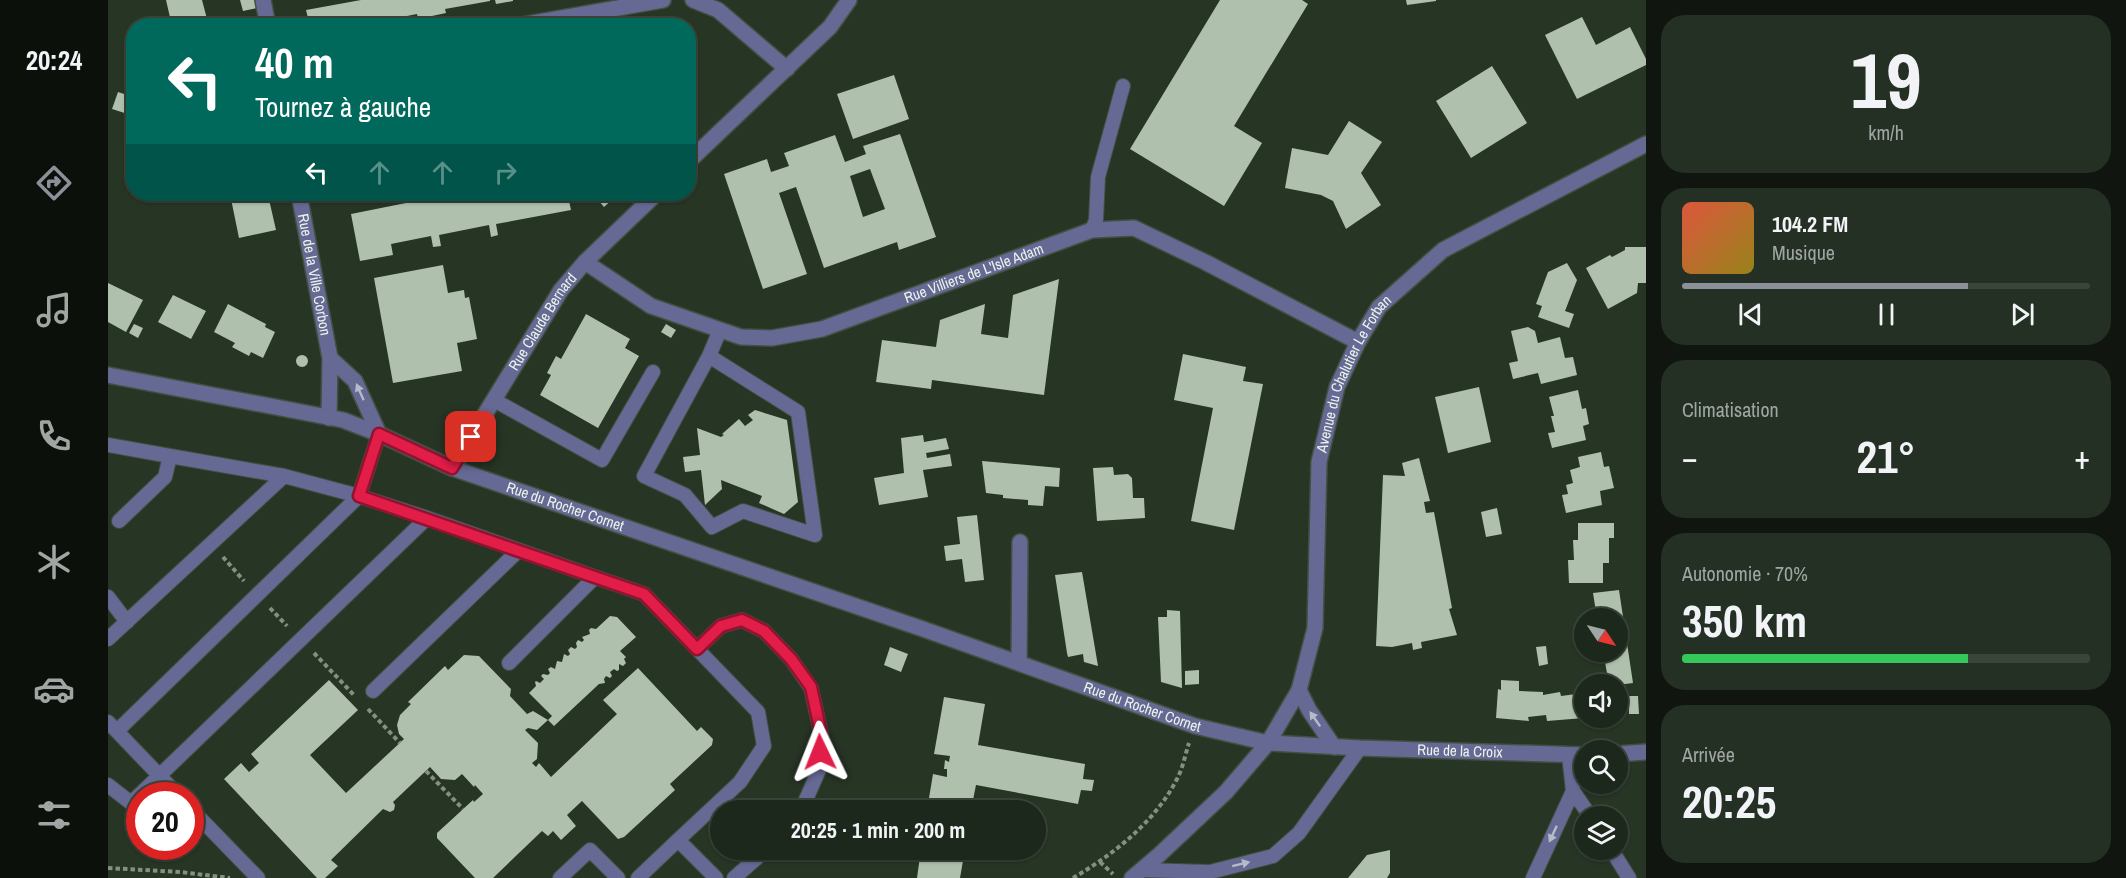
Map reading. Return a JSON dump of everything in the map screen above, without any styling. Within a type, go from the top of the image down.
[{"type":"street","points":[[263,0],[266,18]]},
{"type":"street","points":[[561,18],[663,0]]},
{"type":"street","points":[[693,0],[718,10],[787,69]]},
{"type":"street","points":[[696,154],[830,27],[849,0]]},
{"type":"street","name":"Avenue du Chalutier Le Forban","points":[[1137,874],[1226,792],[1268,743],[1299,690],[1315,628],[1319,462],[1337,387],[1358,342],[1379,307],[1443,250],[1646,144]]},
{"type":"street","name":"Rue de la Ville Corbon","points":[[301,201],[330,358],[329,418]]},
{"type":"street","name":"Rue Claude Bernard","points":[[452,468],[561,290],[585,262],[649,201]]},
{"type":"street","name":"Rue Villiers de L'Isle Adam","points":[[585,262],[651,306],[741,337],[772,338],[822,329],[1092,230],[1134,228],[1205,262],[1358,342]]},
{"type":"street","name":"Rue de la Ville Corbon","points":[[330,358],[355,381],[379,434]]},
{"type":"street","name":"Rue du Rocher Cornet","points":[[108,375],[343,420],[452,468],[1195,726],[1268,743]]},
{"type":"street","points":[[1019,663],[1020,542]]},
{"type":"street","points":[[1299,690],[1309,710],[1334,747]]},
{"type":"street","name":"Rue de la Croix","points":[[1268,743],[1574,755]]},
{"type":"street","points":[[1628,753],[1646,752]]},
{"type":"lane","points":[[1092,230],[1096,220],[1098,177],[1123,86]]},
{"type":"lane","points":[[709,356],[798,412],[815,535],[743,511],[712,528],[685,495],[644,476],[709,356],[720,330]]},
{"type":"lane","points":[[494,400],[602,459],[653,372]]},
{"type":"lane","points":[[165,782],[112,727],[359,496],[379,434]]},
{"type":"lane","points":[[108,445],[284,476],[359,496],[644,594],[758,712],[764,746],[740,782],[638,878]]},
{"type":"lane","points":[[119,521],[165,477],[170,456]]},
{"type":"lane","points":[[108,639],[284,476]]},
{"type":"lane","points":[[108,785],[131,803],[427,518]]},
{"type":"lane","points":[[373,691],[518,551]]},
{"type":"lane","points":[[509,663],[595,577]]},
{"type":"lane","points":[[108,597],[127,622]]},
{"type":"lane","points":[[697,649],[721,626],[742,620],[764,631],[791,659],[811,687],[821,733],[819,770],[806,800]]},
{"type":"lane","points":[[1137,874],[1210,872],[1273,856],[1299,833],[1360,748]]},
{"type":"lane","points":[[1533,878],[1573,791],[1574,782]]},
{"type":"lane","points":[[1573,791],[1583,806]]},
{"type":"lane","points":[[204,822],[258,878]]},
{"type":"lane","points":[[678,840],[716,878]]},
{"type":"lane","points":[[560,878],[590,850],[618,878]]},
{"type":"lane","points":[[734,878],[754,860]]},
{"type":"lane","points":[[1618,860],[1629,878]]},
{"type":"path","points":[[1072,878],[1100,862],[1154,814],[1178,778],[1195,726]]},
{"type":"path","points":[[426,771],[463,809]]},
{"type":"path","points":[[1100,862],[1117,878]]},
{"type":"path","points":[[108,868],[180,872],[230,878]]},
{"type":"building","points":[[166,0],[202,0],[207,18],[170,18]]},
{"type":"building","points":[[240,0],[255,0],[257,8],[243,11]]},
{"type":"building","points":[[361,0],[490,0],[445,9],[446,13],[423,18],[418,18],[417,14],[397,18],[308,18],[306,10]]},
{"type":"building","points":[[495,0],[513,0],[513,1],[496,4]]},
{"type":"building","points":[[1220,0],[1302,0],[1308,4],[1234,126],[1262,143],[1224,206],[1130,149]]},
{"type":"building","points":[[1406,0],[1436,0],[1436,1],[1407,5]]},
{"type":"building","points":[[1582,17],[1596,45],[1630,27],[1646,59],[1646,65],[1577,99],[1545,35]]},
{"type":"building","points":[[1492,66],[1527,123],[1471,158],[1436,101]]},
{"type":"building","points":[[894,75],[909,119],[853,139],[837,94]]},
{"type":"building","points":[[126,88],[126,113],[112,109],[118,92],[124,94]]},
{"type":"building","points":[[1349,121],[1382,142],[1361,173],[1381,205],[1346,229],[1333,201],[1321,195],[1285,188],[1292,148],[1328,155]]},
{"type":"building","points":[[900,134],[936,237],[899,250],[897,242],[824,268],[796,187],[779,193],[807,274],[763,289],[724,174],[767,159],[771,172],[789,166],[784,153],[835,135],[845,162],[866,154],[863,146]],"holes":[[[870,169],[885,209],[863,217],[850,176]]]},
{"type":"building","points":[[231,201],[269,201],[276,230],[239,238]]},
{"type":"building","points":[[416,201],[569,201],[571,210],[496,224],[498,235],[491,237],[489,225],[439,235],[441,246],[433,247],[431,236],[391,244],[393,255],[360,261],[351,214]]},
{"type":"building","points":[[599,201],[611,201],[604,207]]},
{"type":"building","points":[[1625,247],[1646,247],[1646,283],[1638,283],[1637,293],[1608,309],[1586,268],[1625,250]]},
{"type":"building","points":[[1567,263],[1577,280],[1565,311],[1574,314],[1569,328],[1538,317],[1542,306],[1536,304],[1548,272]]},
{"type":"building","points":[[443,265],[448,293],[464,290],[465,298],[469,297],[477,339],[457,343],[462,371],[393,383],[374,278]]},
{"type":"building","points":[[1059,279],[1044,395],[932,380],[931,389],[876,382],[882,340],[936,347],[940,320],[985,304],[981,334],[1008,338],[1013,295]]},
{"type":"building","points":[[108,283],[143,300],[126,332],[108,322]]},
{"type":"building","points":[[173,295],[206,311],[191,339],[158,322]]},
{"type":"building","points":[[228,304],[266,324],[265,327],[275,332],[263,358],[251,352],[249,356],[232,347],[235,343],[214,332]]},
{"type":"building","points":[[586,314],[630,339],[625,348],[639,356],[598,428],[540,395],[551,375],[547,373],[556,356],[561,359]]},
{"type":"building","points":[[134,324],[143,328],[138,338],[129,333]]},
{"type":"building","points":[[666,324],[676,330],[671,338],[661,332]]},
{"type":"building","points":[[1528,327],[1535,331],[1538,343],[1560,337],[1565,358],[1573,357],[1577,375],[1541,384],[1538,373],[1513,379],[1509,363],[1518,361],[1511,331]]},
{"type":"building","points":[[1183,354],[1246,367],[1243,381],[1263,384],[1234,530],[1191,521],[1213,408],[1174,400]]},
{"type":"building","points":[[304,355],[308,361],[304,367],[300,367],[296,359]]},
{"type":"building","points":[[1479,387],[1491,442],[1448,453],[1435,397]]},
{"type":"building","points":[[1578,390],[1582,409],[1586,408],[1589,424],[1583,426],[1586,440],[1552,448],[1548,433],[1555,432],[1549,397]]},
{"type":"building","points":[[755,410],[787,420],[798,502],[784,514],[759,503],[762,496],[721,480],[722,489],[705,505],[701,470],[685,472],[683,457],[700,455],[697,428],[721,437],[739,419],[745,426],[753,420],[748,415]]},
{"type":"building","points":[[923,435],[924,442],[946,438],[949,449],[926,453],[927,458],[950,454],[952,466],[923,470],[928,497],[879,505],[874,478],[904,473],[901,438]]},
{"type":"building","points":[[1601,452],[1604,467],[1609,466],[1614,488],[1600,491],[1602,505],[1566,513],[1562,495],[1568,494],[1566,485],[1573,483],[1570,470],[1580,467],[1578,457]]},
{"type":"building","points":[[1419,458],[1430,501],[1424,502],[1426,513],[1434,512],[1452,608],[1449,609],[1457,635],[1421,642],[1422,648],[1413,650],[1412,643],[1392,647],[1376,646],[1383,475],[1405,476],[1402,463]]},
{"type":"building","points":[[982,461],[1060,468],[1059,487],[1045,486],[1043,506],[1028,505],[1028,500],[1003,498],[1003,495],[986,493]]},
{"type":"building","points":[[1113,467],[1114,475],[1128,474],[1132,478],[1133,498],[1144,498],[1145,518],[1097,521],[1093,468]]},
{"type":"building","points":[[1497,508],[1502,534],[1486,537],[1481,512]]},
{"type":"building","points":[[977,515],[984,580],[965,582],[962,559],[946,561],[944,546],[960,544],[957,517]]},
{"type":"building","points":[[1578,523],[1614,523],[1614,538],[1609,538],[1609,563],[1603,563],[1603,583],[1569,583],[1568,560],[1574,560],[1573,540],[1578,540]]},
{"type":"building","points":[[1082,572],[1098,666],[1084,662],[1083,654],[1068,657],[1067,653],[1055,575]]},
{"type":"building","points":[[1619,590],[1622,608],[1595,608],[1593,593]]},
{"type":"building","points":[[1167,610],[1180,611],[1182,688],[1161,682],[1158,617],[1167,617]]},
{"type":"building","points":[[610,616],[617,617],[636,637],[620,651],[626,657],[624,659],[626,663],[623,666],[619,664],[619,670],[614,669],[610,672],[612,676],[610,678],[606,676],[605,683],[599,684],[554,726],[548,720],[552,716],[529,693],[536,686],[535,682],[540,683],[544,679],[541,676],[548,675],[550,673],[548,669],[551,667],[555,669],[557,661],[562,662],[564,654],[568,656],[570,654],[568,650],[571,647],[575,649],[578,640],[582,642],[584,640],[582,637],[590,634],[591,628],[596,629]]},
{"type":"building","points":[[1546,646],[1548,664],[1539,666],[1536,647]]},
{"type":"building","points":[[890,647],[908,654],[901,672],[884,665]]},
{"type":"building","points":[[1628,650],[1633,683],[1628,684],[1628,674],[1607,674],[1605,662],[1628,662]]},
{"type":"building","points":[[464,655],[479,656],[511,689],[510,696],[527,714],[533,711],[548,720],[537,730],[528,728],[525,730],[538,743],[537,759],[532,763],[536,767],[539,763],[551,777],[617,714],[603,700],[638,668],[697,731],[701,727],[713,739],[712,745],[670,784],[675,790],[624,837],[618,839],[582,801],[567,815],[576,826],[561,840],[553,831],[548,836],[542,831],[493,878],[475,878],[437,838],[437,833],[473,800],[474,802],[483,794],[462,774],[455,780],[441,779],[430,767],[393,802],[394,810],[390,812],[383,809],[331,860],[338,866],[325,878],[317,878],[224,779],[241,763],[249,772],[259,763],[251,754],[329,680],[358,710],[310,755],[346,793],[404,739],[399,734],[397,725],[400,715],[411,704],[408,702],[445,666],[448,670]]},
{"type":"building","points":[[1199,670],[1199,684],[1185,685],[1185,671]]},
{"type":"building","points":[[1501,680],[1519,681],[1519,691],[1543,692],[1543,695],[1560,692],[1561,696],[1574,694],[1574,719],[1547,721],[1546,715],[1528,717],[1529,721],[1496,718],[1498,689],[1501,690]]},
{"type":"building","points":[[1629,696],[1638,696],[1639,714],[1629,714]]},
{"type":"building","points":[[944,697],[985,704],[978,745],[1085,764],[1083,779],[1094,780],[1092,791],[1081,790],[1078,804],[976,785],[973,800],[929,800],[933,774],[947,777],[947,769],[944,769],[945,760],[949,762],[950,756],[934,754]]},
{"type":"building","points":[[1390,850],[1390,873],[1387,878],[1348,878],[1367,855]]},
{"type":"building","points":[[919,860],[963,860],[960,878],[917,878]]},
{"type":"route","points":[[471,437],[452,468],[379,434],[359,496],[644,594],[697,649],[721,626],[742,620],[764,631],[791,659],[811,687],[821,733],[820,752]]}]
